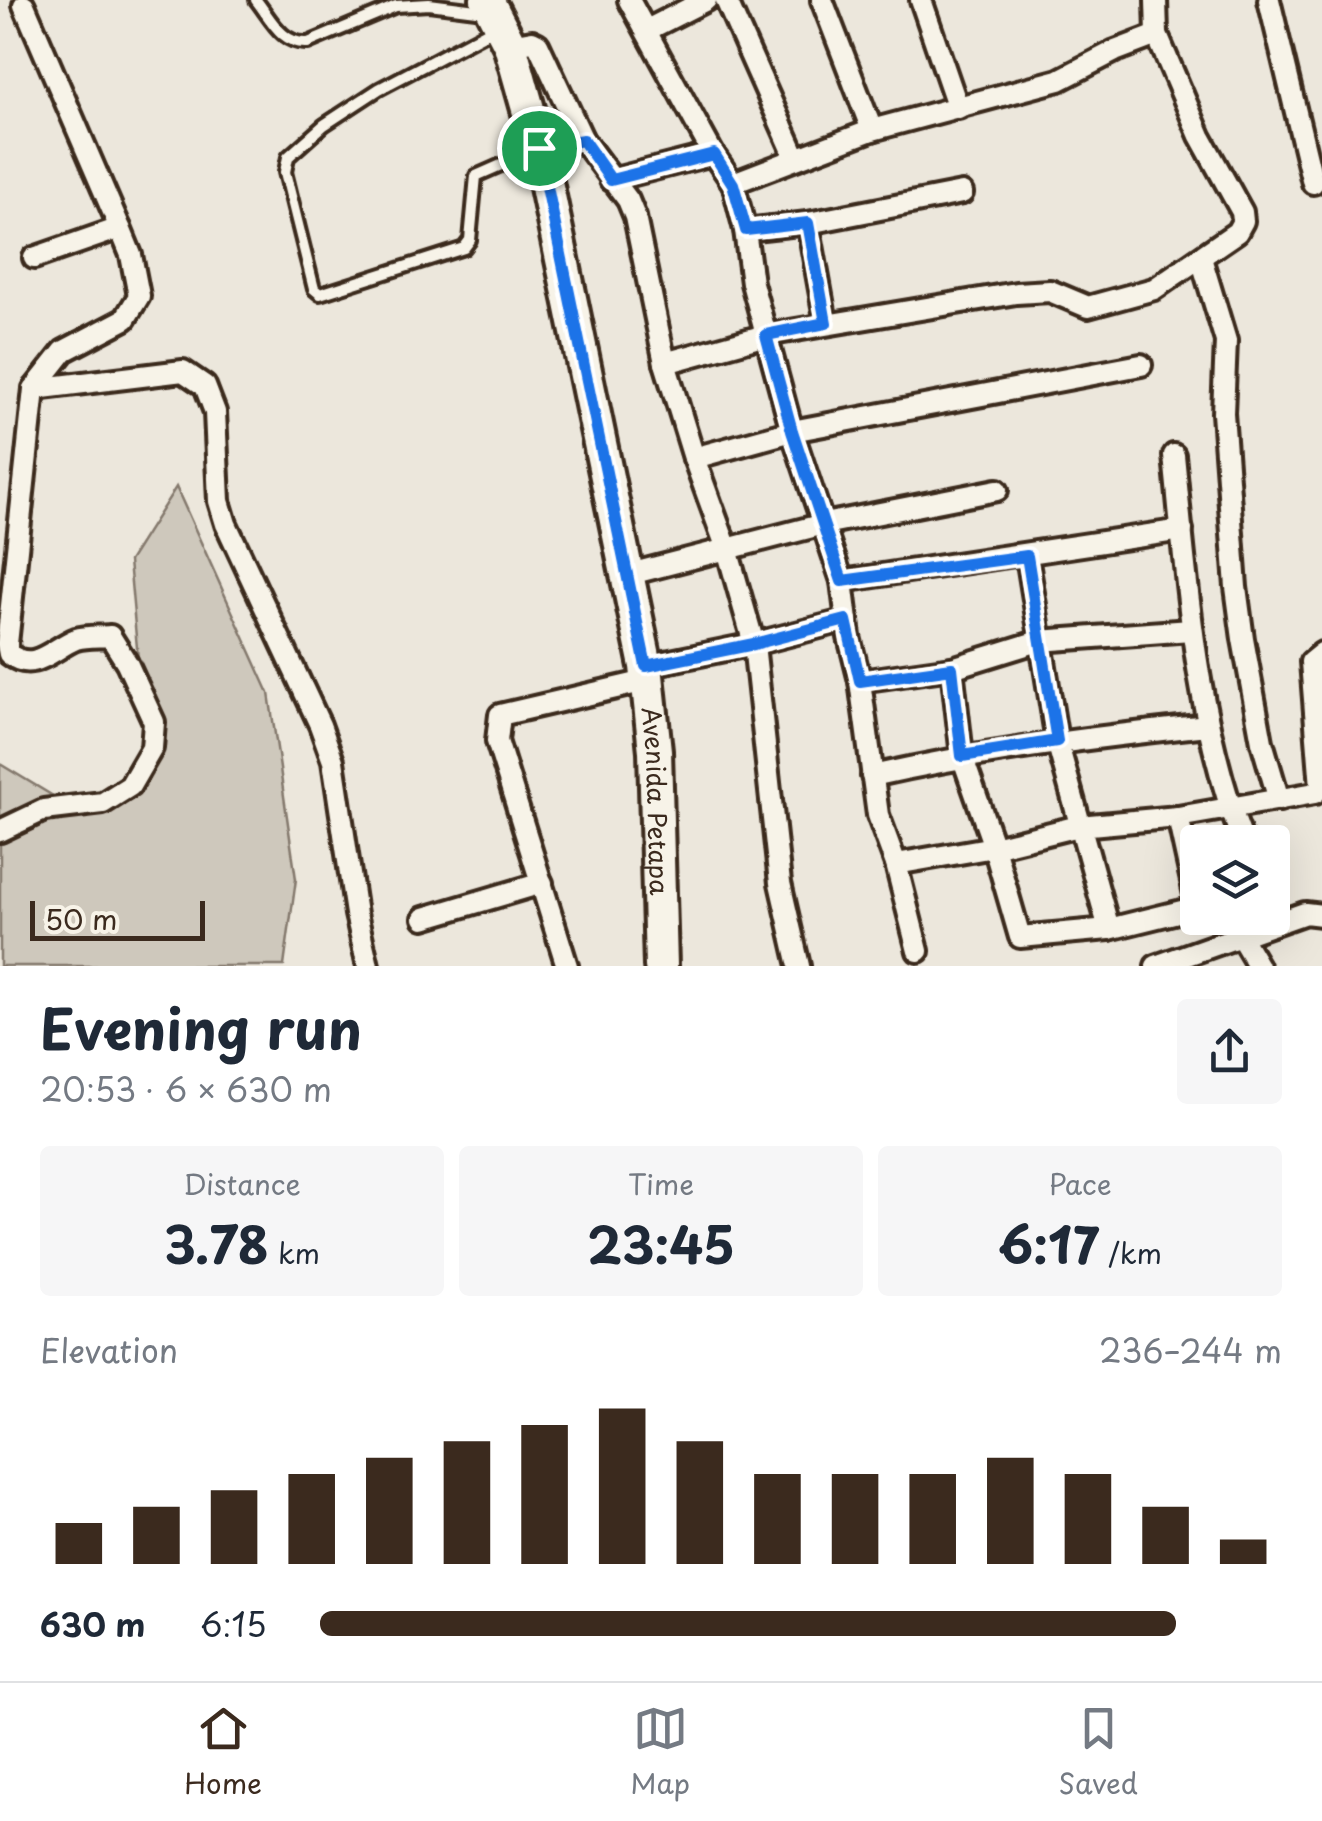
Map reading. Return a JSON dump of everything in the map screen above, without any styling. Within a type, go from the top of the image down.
[{"type":"main road","name":"Avenida Petapa","points":[[498,20],[539,148],[630,574],[655,750],[661,966]]},
{"type":"street","points":[[629,0],[733,184],[746,230],[752,283],[792,431],[842,581],[878,815],[896,864],[918,951]]},
{"type":"street","points":[[647,30],[706,0]]},
{"type":"street","points":[[726,0],[796,158]]},
{"type":"street","points":[[822,0],[872,130]]},
{"type":"street","points":[[921,0],[958,108]]},
{"type":"street","points":[[665,363],[826,323],[1016,293],[1050,291],[1088,307],[1154,289],[1238,232],[1242,212],[1200,136],[1157,35],[1156,0]]},
{"type":"street","points":[[1269,0],[1313,183]]},
{"type":"street","points":[[0,831],[44,810],[104,803],[130,786],[152,748],[154,722],[110,636],[77,639],[30,662],[9,654],[7,644],[34,389],[64,351],[125,318],[139,296],[131,255],[24,5]]},
{"type":"street","points":[[498,20],[538,44],[583,140],[628,200],[635,217],[665,363],[694,458],[728,549],[754,644],[780,884],[798,966]]},
{"type":"street","points":[[733,184],[872,130],[1059,80],[1157,35]]},
{"type":"street","points":[[539,148],[583,140]]},
{"type":"street","points":[[611,180],[714,154]]},
{"type":"street","points":[[746,230],[808,223],[962,194]]},
{"type":"street","points":[[808,223],[826,323]]},
{"type":"street","points":[[34,258],[120,228]]},
{"type":"street","points":[[1201,258],[1226,341],[1224,413],[1243,640],[1262,742],[1279,800]]},
{"type":"street","points":[[694,458],[792,431],[1141,365]]},
{"type":"street","points":[[34,389],[183,370],[204,386],[215,412],[218,501],[320,725],[333,762],[356,914],[368,966]]},
{"type":"street","points":[[1174,455],[1192,630],[1208,724],[1238,825]]},
{"type":"street","points":[[630,574],[824,524],[998,490]]},
{"type":"street","points":[[842,581],[1182,530]]},
{"type":"street","points":[[1027,556],[1057,741],[1109,929]]},
{"type":"street","points":[[566,966],[497,741],[500,715],[846,620]]},
{"type":"street","points":[[860,681],[952,668],[1039,641],[1192,630]]},
{"type":"street","points":[[896,864],[1080,826],[1178,818],[1315,793],[1321,787],[1311,662],[1322,654]]},
{"type":"street","points":[[952,668],[962,756],[994,846],[1018,936],[1109,929],[1191,910],[1196,904],[1178,818]]},
{"type":"street","points":[[872,776],[1057,741],[1208,724]]},
{"type":"street","points":[[424,918],[542,883]]},
{"type":"street","points":[[1290,916],[1322,915]]},
{"type":"street","points":[[1156,966],[1235,935]]},
{"type":"street","points":[[1245,944],[1258,966]]},
{"type":"lane","points":[[256,0],[283,36],[296,44],[308,43],[396,6],[430,4],[498,20]]},
{"type":"lane","points":[[498,20],[379,89],[324,125],[288,157],[285,172],[314,289],[320,294],[464,248],[470,240],[476,176],[539,148]]},
{"type":"shaded area","points":[[176,487],[269,693],[296,879],[284,966],[0,966],[0,764],[73,808],[148,767],[129,561]]},
{"type":"route","points":[[583,140],[611,180],[714,154],[733,184],[746,230],[808,223],[826,323],[766,335],[792,431],[842,581],[1027,556],[1057,741],[962,756],[952,668],[860,681],[846,620],[646,666],[539,148],[583,140]]}]
